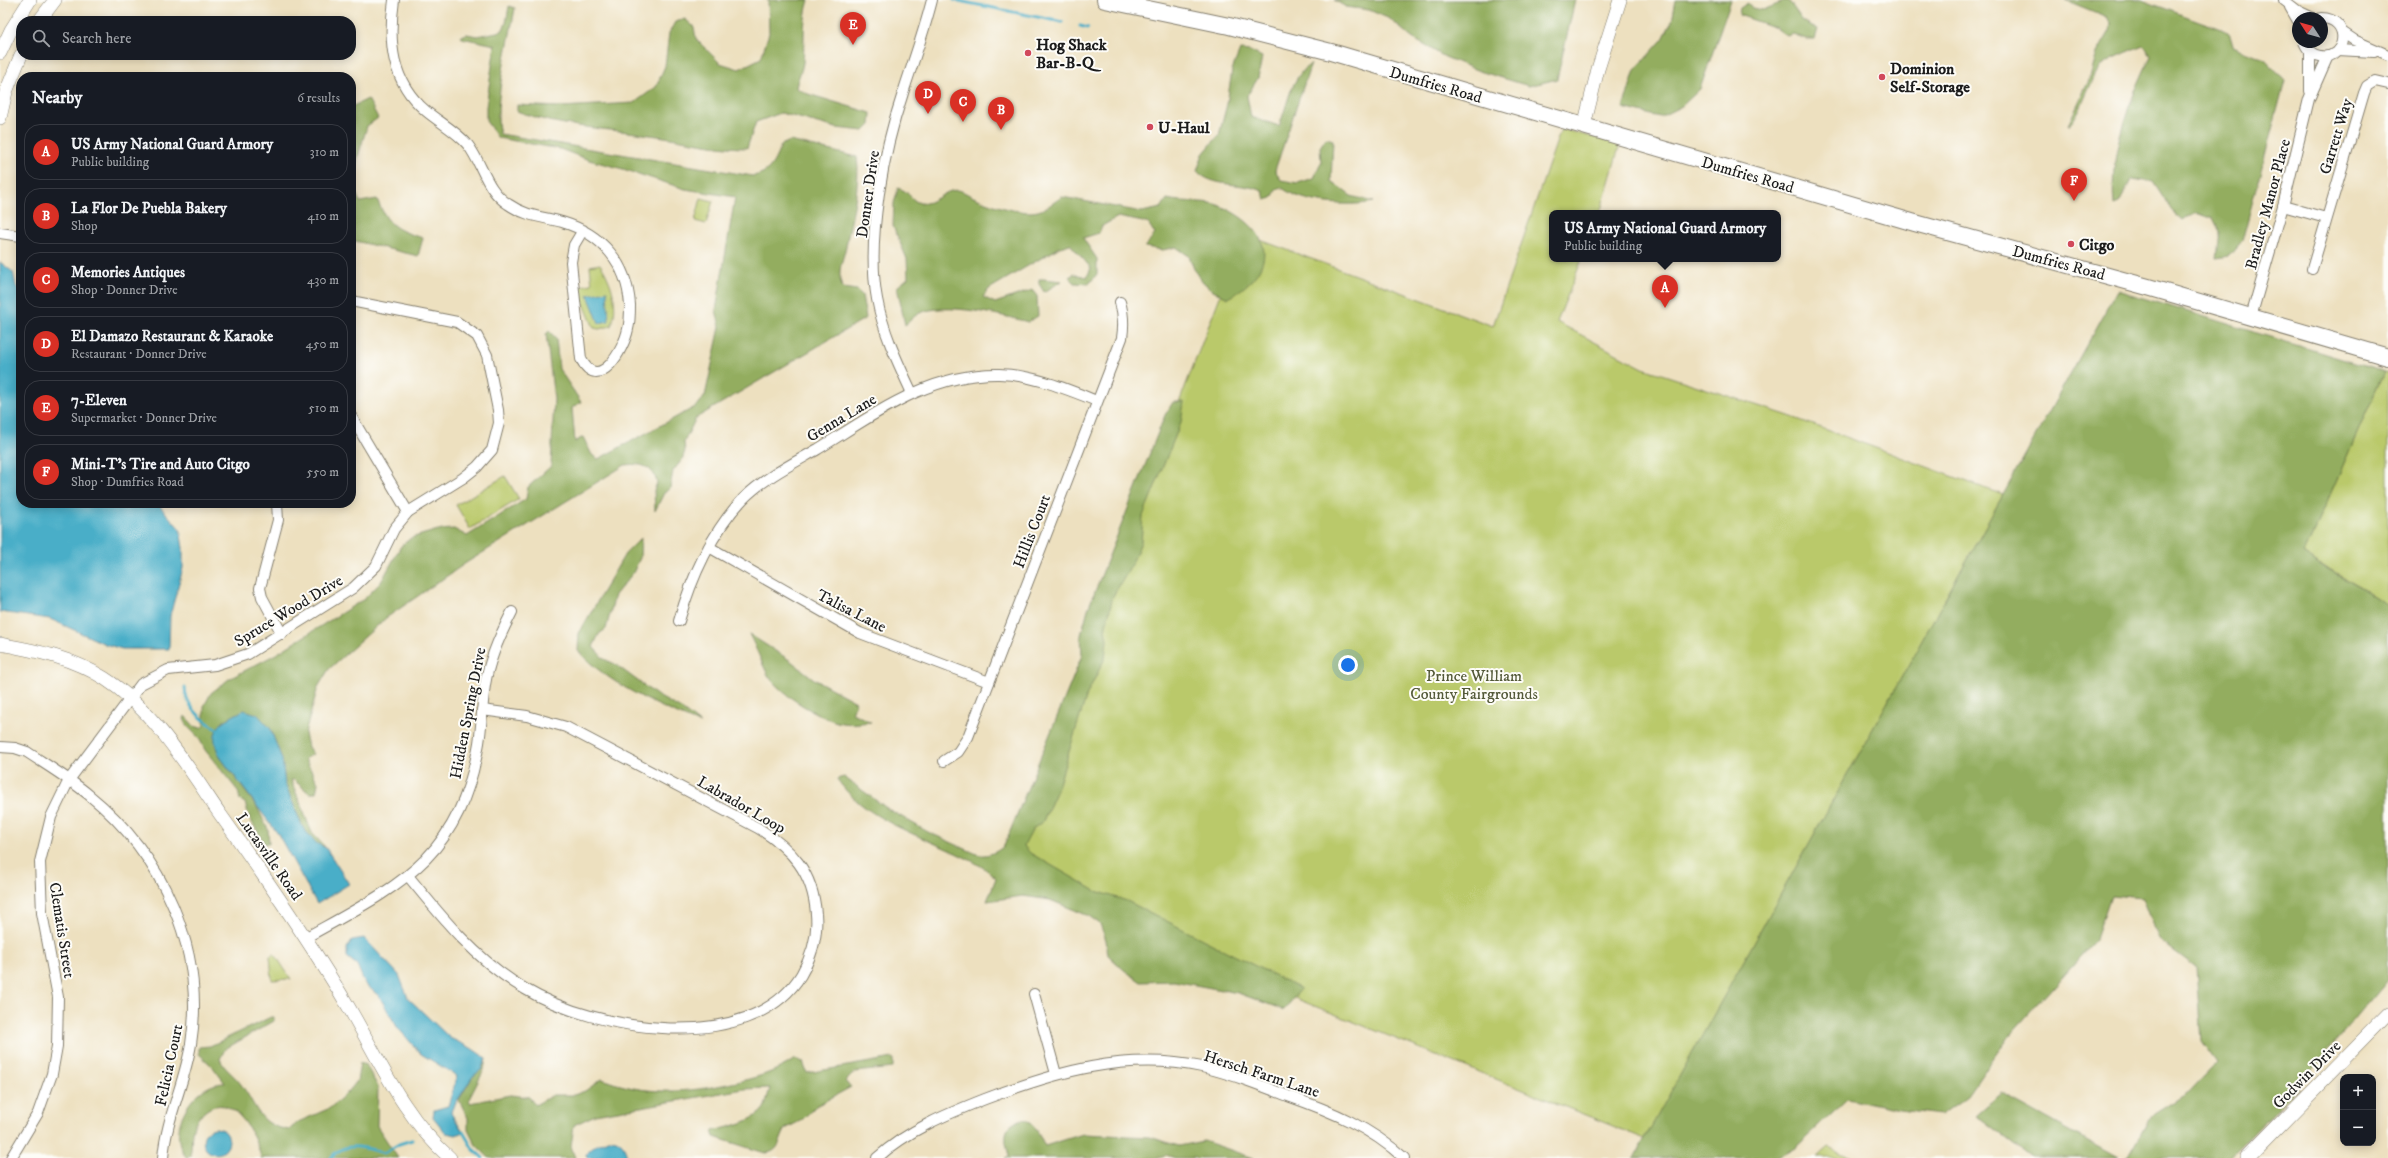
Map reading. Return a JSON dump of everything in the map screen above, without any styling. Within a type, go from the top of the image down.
[{"type":"main road","name":"Dumfries Road","points":[[1105,0],[1229,26],[1331,52],[1915,223],[2388,357]]},
{"type":"street","points":[[20,16],[30,0]]},
{"type":"street","points":[[394,0],[391,41],[401,82],[410,94],[427,112],[466,143],[477,158],[485,177],[498,196],[522,212],[583,230],[606,246],[618,262],[628,289],[630,305],[628,329],[623,342],[607,366],[601,372],[595,373],[590,372],[581,359],[571,262],[574,246],[583,230]]},
{"type":"street","name":"Donner Drive","points":[[912,393],[886,331],[877,300],[873,270],[876,228],[892,131],[932,0]]},
{"type":"street","points":[[1584,126],[1598,69],[1620,0]]},
{"type":"street","points":[[42,16],[52,1]]},
{"type":"street","points":[[2286,3],[2302,12]]},
{"type":"street","points":[[2286,3],[2292,12]]},
{"type":"street","points":[[2328,20],[2334,21],[2342,32],[2354,40],[2378,52],[2388,55]]},
{"type":"street","points":[[0,53],[16,22]]},
{"type":"street","points":[[2308,48],[2310,52],[2315,55],[2328,56],[2338,50],[2342,44],[2342,32]]},
{"type":"street","points":[[2338,50],[2378,52]]},
{"type":"street","name":"Bradley Manor Place","points":[[2310,52],[2310,99]]},
{"type":"street","name":"Bradley Manor Place","points":[[2251,317],[2283,206],[2310,99],[2328,56]]},
{"type":"street","points":[[0,118],[6,92],[19,60]]},
{"type":"street","name":"Garrett Way","points":[[2312,269],[2364,92],[2367,86],[2375,81],[2388,84]]},
{"type":"street","points":[[2283,206],[2326,218]]},
{"type":"street","points":[[0,233],[16,235]]},
{"type":"street","name":"Spruce Wood Drive","points":[[130,698],[142,684],[156,675],[181,668],[216,665],[232,661],[282,634],[353,588],[366,578],[383,555],[394,529],[408,512],[463,478],[481,463],[492,450],[499,423],[498,410],[488,355],[477,336],[457,322],[356,302]]},
{"type":"street","name":"Hillis Court","points":[[944,761],[958,752],[965,743],[990,682],[1122,338],[1124,325],[1120,302]]},
{"type":"street","name":"Genna Lane","points":[[679,621],[693,577],[710,547],[731,514],[755,488],[912,393],[952,379],[999,374],[1037,379],[1097,401]]},
{"type":"street","points":[[356,424],[408,512]]},
{"type":"street","points":[[277,508],[278,520],[260,588],[262,597],[282,634]]},
{"type":"street","name":"Talisa Lane","points":[[710,547],[860,633],[990,682]]},
{"type":"street","name":"Hidden Spring Drive","points":[[305,938],[390,891],[409,877],[437,846],[459,810],[474,765],[491,662],[496,645],[512,612]]},
{"type":"street","name":"Lucasville Road","points":[[0,644],[64,658],[104,678],[130,698],[158,728],[199,784],[305,938],[411,1116],[432,1141],[450,1158]]},
{"type":"street","name":"Clematis Street","points":[[10,1158],[25,1136],[42,1101],[52,1074],[57,1046],[58,997],[42,913],[40,862],[51,817],[69,780],[130,698]]},
{"type":"street","name":"Labrador Loop","points":[[409,877],[468,947],[502,975],[543,999],[593,1018],[620,1024],[678,1028],[728,1022],[752,1014],[778,1000],[797,981],[806,967],[815,939],[816,907],[802,868],[789,850],[778,840],[566,727],[527,716],[482,710]]},
{"type":"street","name":"Felicia Court","points":[[0,747],[15,748],[27,752],[69,780],[108,811],[142,849],[165,887],[184,939],[193,990],[191,1043],[165,1143],[163,1158]]},
{"type":"street","points":[[1034,994],[1056,1074]]},
{"type":"street","name":"Godwin Drive","points":[[2247,1158],[2388,1014]]},
{"type":"street","name":"Hersch Farm Lane","points":[[877,1158],[899,1140],[919,1128],[968,1106],[1056,1074],[1101,1064],[1127,1062],[1168,1062],[1202,1067],[1229,1074],[1332,1112],[1372,1133],[1404,1158]]},
{"type":"green space","points":[[768,0],[809,0],[805,24],[803,63],[796,88],[808,94],[871,113],[870,125],[864,131],[836,128],[781,113],[756,122],[747,148],[735,148],[583,127],[549,121],[517,111],[517,105],[560,107],[634,103],[656,87],[665,66],[669,33],[675,22],[685,19],[694,27],[696,39],[720,63],[739,69],[761,58],[769,33]]},
{"type":"green space","points":[[1334,0],[1575,0],[1557,79],[1529,86],[1479,71],[1445,57],[1412,38],[1390,19],[1369,10],[1346,7]]},
{"type":"green space","points":[[1676,0],[1731,0],[1700,89],[1682,106],[1660,117],[1623,108],[1635,70],[1663,39],[1672,21]]},
{"type":"green space","points":[[1788,0],[1803,21],[1818,29],[1815,39],[1806,39],[1793,34],[1787,36],[1776,28],[1739,15],[1740,8],[1748,3],[1752,8],[1763,10]]},
{"type":"green space","points":[[2065,0],[2142,0],[2229,32],[2233,46],[2263,58],[2285,81],[2242,241],[2229,256],[2217,258],[2220,232],[2213,218],[2196,212],[2183,221],[2172,211],[2153,182],[2132,179],[2119,203],[2114,205],[2113,185],[2117,147],[2128,110],[2151,56],[2144,45],[2101,66],[2093,79],[2076,116],[2068,125],[2090,78],[2097,53],[2110,31],[2111,23],[2107,17]]},
{"type":"green space","points":[[509,6],[515,8],[500,90],[498,122],[500,134],[753,176],[768,169],[772,165],[781,145],[790,141],[857,157],[857,190],[840,276],[842,288],[857,290],[862,295],[866,318],[696,418],[684,442],[685,451],[682,460],[673,471],[670,488],[664,493],[655,511],[654,490],[657,483],[653,473],[650,469],[642,465],[625,465],[466,563],[386,618],[329,669],[318,687],[305,733],[308,747],[313,754],[305,759],[318,783],[316,793],[309,793],[294,780],[291,780],[312,833],[326,848],[316,843],[303,828],[285,784],[282,759],[270,728],[244,710],[222,722],[220,757],[257,807],[268,829],[269,844],[265,844],[250,819],[245,803],[240,800],[238,791],[205,750],[199,738],[188,727],[184,719],[185,716],[194,726],[201,728],[204,725],[204,706],[211,693],[229,679],[276,654],[364,599],[381,582],[401,546],[411,538],[438,530],[454,529],[467,536],[526,499],[528,487],[551,466],[554,399],[546,334],[549,331],[556,338],[559,369],[581,402],[572,408],[575,442],[583,437],[592,455],[598,459],[697,406],[705,396],[720,327],[716,310],[735,197],[685,189],[623,169],[589,160],[560,149],[498,138],[486,121],[486,107],[495,45],[462,38],[461,36],[467,34],[477,36],[502,31],[506,23]]},
{"type":"green space","points":[[1240,50],[1250,51],[1262,57],[1258,78],[1247,96],[1251,117],[1279,126],[1290,92],[1298,76],[1311,64],[1275,170],[1281,180],[1298,183],[1314,178],[1321,163],[1320,147],[1326,138],[1333,140],[1331,181],[1351,196],[1374,202],[1339,204],[1313,201],[1290,193],[1281,187],[1276,190],[1272,198],[1265,200],[1263,191],[1246,186],[1211,180],[1197,171],[1203,154],[1219,135],[1227,104],[1232,70]]},
{"type":"green space","points":[[368,99],[378,118],[367,126],[356,164],[356,105]]},
{"type":"green space","name":"Prince William County Fairgrounds","points":[[1561,129],[1620,144],[1601,210],[1549,210],[1549,262],[1581,262],[1557,322],[1643,368],[1789,416],[2003,495],[1645,1139],[996,878],[1244,234],[1493,326]]},
{"type":"green space","points":[[898,188],[906,192],[914,200],[920,203],[929,202],[947,192],[957,190],[982,201],[1024,212],[1041,210],[1062,197],[1142,212],[1161,208],[1167,199],[1213,203],[1236,214],[1250,225],[1259,236],[1264,248],[1263,261],[1257,274],[1245,286],[1228,298],[1213,291],[1203,282],[1194,269],[1189,256],[1176,247],[1163,250],[1145,247],[1155,234],[1148,223],[1118,217],[1102,226],[1099,233],[1083,238],[1097,259],[1097,274],[1089,284],[1075,283],[1069,277],[1074,274],[1087,277],[1091,268],[1070,244],[1060,247],[989,289],[983,297],[995,303],[1032,290],[1037,296],[1038,316],[1028,322],[989,313],[958,309],[943,309],[930,310],[920,313],[905,325],[897,287],[908,278],[907,259],[893,226],[894,203]]},
{"type":"green space","points":[[356,193],[360,202],[377,199],[385,215],[394,226],[423,238],[418,256],[356,241]]},
{"type":"green space","points":[[701,198],[713,201],[706,224],[695,221]]},
{"type":"green space","points":[[600,264],[611,286],[615,311],[611,326],[599,329],[594,328],[581,297],[580,286],[592,284],[590,266]]},
{"type":"green space","points":[[1039,279],[1062,281],[1044,292],[1039,284]]},
{"type":"green space","points":[[2117,290],[2384,372],[2304,554],[2325,568],[2368,592],[2388,606],[2388,979],[2291,1095],[2229,1158],[2127,1158],[2151,1116],[2189,1092],[2217,1063],[2201,1041],[2196,967],[2159,940],[2143,898],[2111,895],[2096,939],[2008,1037],[1967,1096],[1941,1115],[1899,1110],[1848,1099],[1795,1148],[1777,1158],[1634,1158]]},
{"type":"green space","points":[[2384,372],[2388,373],[2388,606],[2368,592],[2325,568],[2304,554]]},
{"type":"green space","points":[[1173,402],[1184,402],[1181,422],[1143,516],[1141,542],[1130,568],[1113,596],[1105,630],[1107,640],[1105,658],[1087,694],[1057,790],[1043,821],[1033,829],[1024,846],[1030,853],[1096,891],[1127,901],[1301,989],[1284,1010],[1238,993],[1174,981],[1141,982],[1124,970],[1108,955],[1106,940],[1100,924],[1089,916],[1050,900],[1023,896],[987,901],[996,878],[991,873],[968,859],[888,822],[873,813],[847,792],[837,779],[844,777],[888,809],[928,832],[979,855],[993,853],[1004,846],[1082,656],[1081,635],[1088,609],[1165,415]]},
{"type":"green space","points":[[505,476],[519,499],[470,529],[456,505]]},
{"type":"green space","points":[[641,538],[640,558],[633,573],[615,595],[606,629],[599,634],[593,647],[604,659],[615,664],[658,696],[683,710],[701,724],[635,694],[604,674],[578,651],[579,633],[625,554]]},
{"type":"green space","points":[[749,634],[791,661],[814,679],[856,702],[852,713],[871,722],[849,724],[837,722],[809,710],[789,697],[773,682],[768,675]]},
{"type":"green space","points":[[274,954],[291,979],[272,980],[270,956]]},
{"type":"green space","points":[[271,1017],[274,1017],[274,1021],[225,1049],[220,1059],[226,1069],[246,1091],[264,1119],[270,1124],[289,1130],[298,1122],[330,1108],[349,1091],[357,1081],[360,1063],[366,1065],[378,1087],[377,1126],[398,1158],[261,1158],[253,1135],[246,1123],[238,1114],[228,1108],[218,1106],[208,1109],[197,1120],[192,1133],[190,1156],[187,1158],[181,1147],[179,1135],[180,1123],[185,1111],[192,1100],[202,1091],[213,1085],[225,1083],[212,1066],[199,1054],[199,1047],[210,1046]]},
{"type":"green space","points":[[486,1058],[484,1070],[469,1099],[470,1103],[510,1095],[529,1097],[535,1105],[553,1095],[574,1095],[585,1091],[602,1079],[635,1088],[651,1090],[683,1091],[699,1089],[757,1077],[780,1068],[795,1059],[803,1062],[807,1073],[893,1058],[893,1068],[855,1072],[846,1081],[851,1087],[816,1106],[802,1120],[785,1129],[778,1145],[773,1151],[770,1152],[765,1153],[714,1137],[712,1131],[741,1123],[756,1116],[765,1106],[770,1088],[744,1089],[595,1115],[574,1125],[571,1146],[575,1158],[489,1158],[476,1145],[468,1129],[468,1118],[459,1100],[473,1076],[481,1070]]},
{"type":"green space","points":[[2001,1093],[2119,1158],[2032,1158],[1976,1115]]},
{"type":"green space","points":[[1023,1119],[1034,1126],[1045,1146],[1083,1134],[1150,1137],[1179,1146],[1204,1141],[1254,1158],[1175,1158],[1166,1155],[1155,1158],[1005,1158],[1009,1156],[1006,1143],[1006,1133],[1011,1125]]},
{"type":"green space","points":[[1828,1148],[1854,1158],[1817,1158]]},
{"type":"water","points":[[0,262],[13,272],[16,286],[16,508],[161,508],[180,529],[183,548],[183,568],[170,616],[169,649],[122,649],[105,644],[50,619],[0,612]]},
{"type":"water","points":[[607,291],[609,321],[599,323],[588,295]]},
{"type":"water","points":[[244,710],[257,714],[270,728],[282,759],[285,784],[303,828],[316,843],[326,848],[349,884],[317,904],[278,834],[220,757],[216,747],[215,733],[218,728],[222,723]]},
{"type":"water","points":[[364,938],[399,975],[408,998],[450,1038],[471,1048],[486,1058],[481,1070],[473,1076],[452,1109],[451,1113],[463,1132],[456,1135],[446,1133],[433,1117],[434,1110],[448,1106],[457,1076],[421,1054],[397,1027],[379,996],[365,984],[357,965],[347,957],[347,948],[352,940]]},
{"type":"water","points":[[216,1128],[225,1132],[229,1141],[225,1150],[216,1154],[207,1150],[203,1141],[207,1132]]},
{"type":"water","points":[[610,1139],[617,1140],[622,1144],[627,1158],[587,1158],[586,1154],[596,1145]]},
{"type":"waterway","points":[[954,0],[1062,22]]},
{"type":"waterway","points":[[1080,26],[1088,28]]},
{"type":"waterway","points":[[185,687],[188,700],[195,712],[217,729]]},
{"type":"waterway","points":[[463,1132],[473,1149],[483,1158]]},
{"type":"waterway","points":[[331,1158],[336,1152],[349,1147],[370,1149],[384,1153],[399,1144],[412,1140]]},
{"type":"place","name":"7-Eleven","points":[[853,45]]},
{"type":"place","name":"Hog Shack Bar-B-Q","points":[[1028,53]]},
{"type":"place","name":"Dominion Self-Storage","points":[[1882,77]]},
{"type":"place","name":"El Damazo Restaurant & Karaoke","points":[[928,114]]},
{"type":"place","name":"Memories Antiques","points":[[963,122]]},
{"type":"place","name":"U-Haul","points":[[1150,127]]},
{"type":"place","name":"La Flor De Puebla Bakery","points":[[1001,130]]},
{"type":"place","name":"Mini-T's Tire and Auto Citgo","points":[[2074,201]]},
{"type":"place","name":"Citgo","points":[[2071,244]]},
{"type":"place","name":"US Army National Guard Armory","points":[[1665,308]]}]
